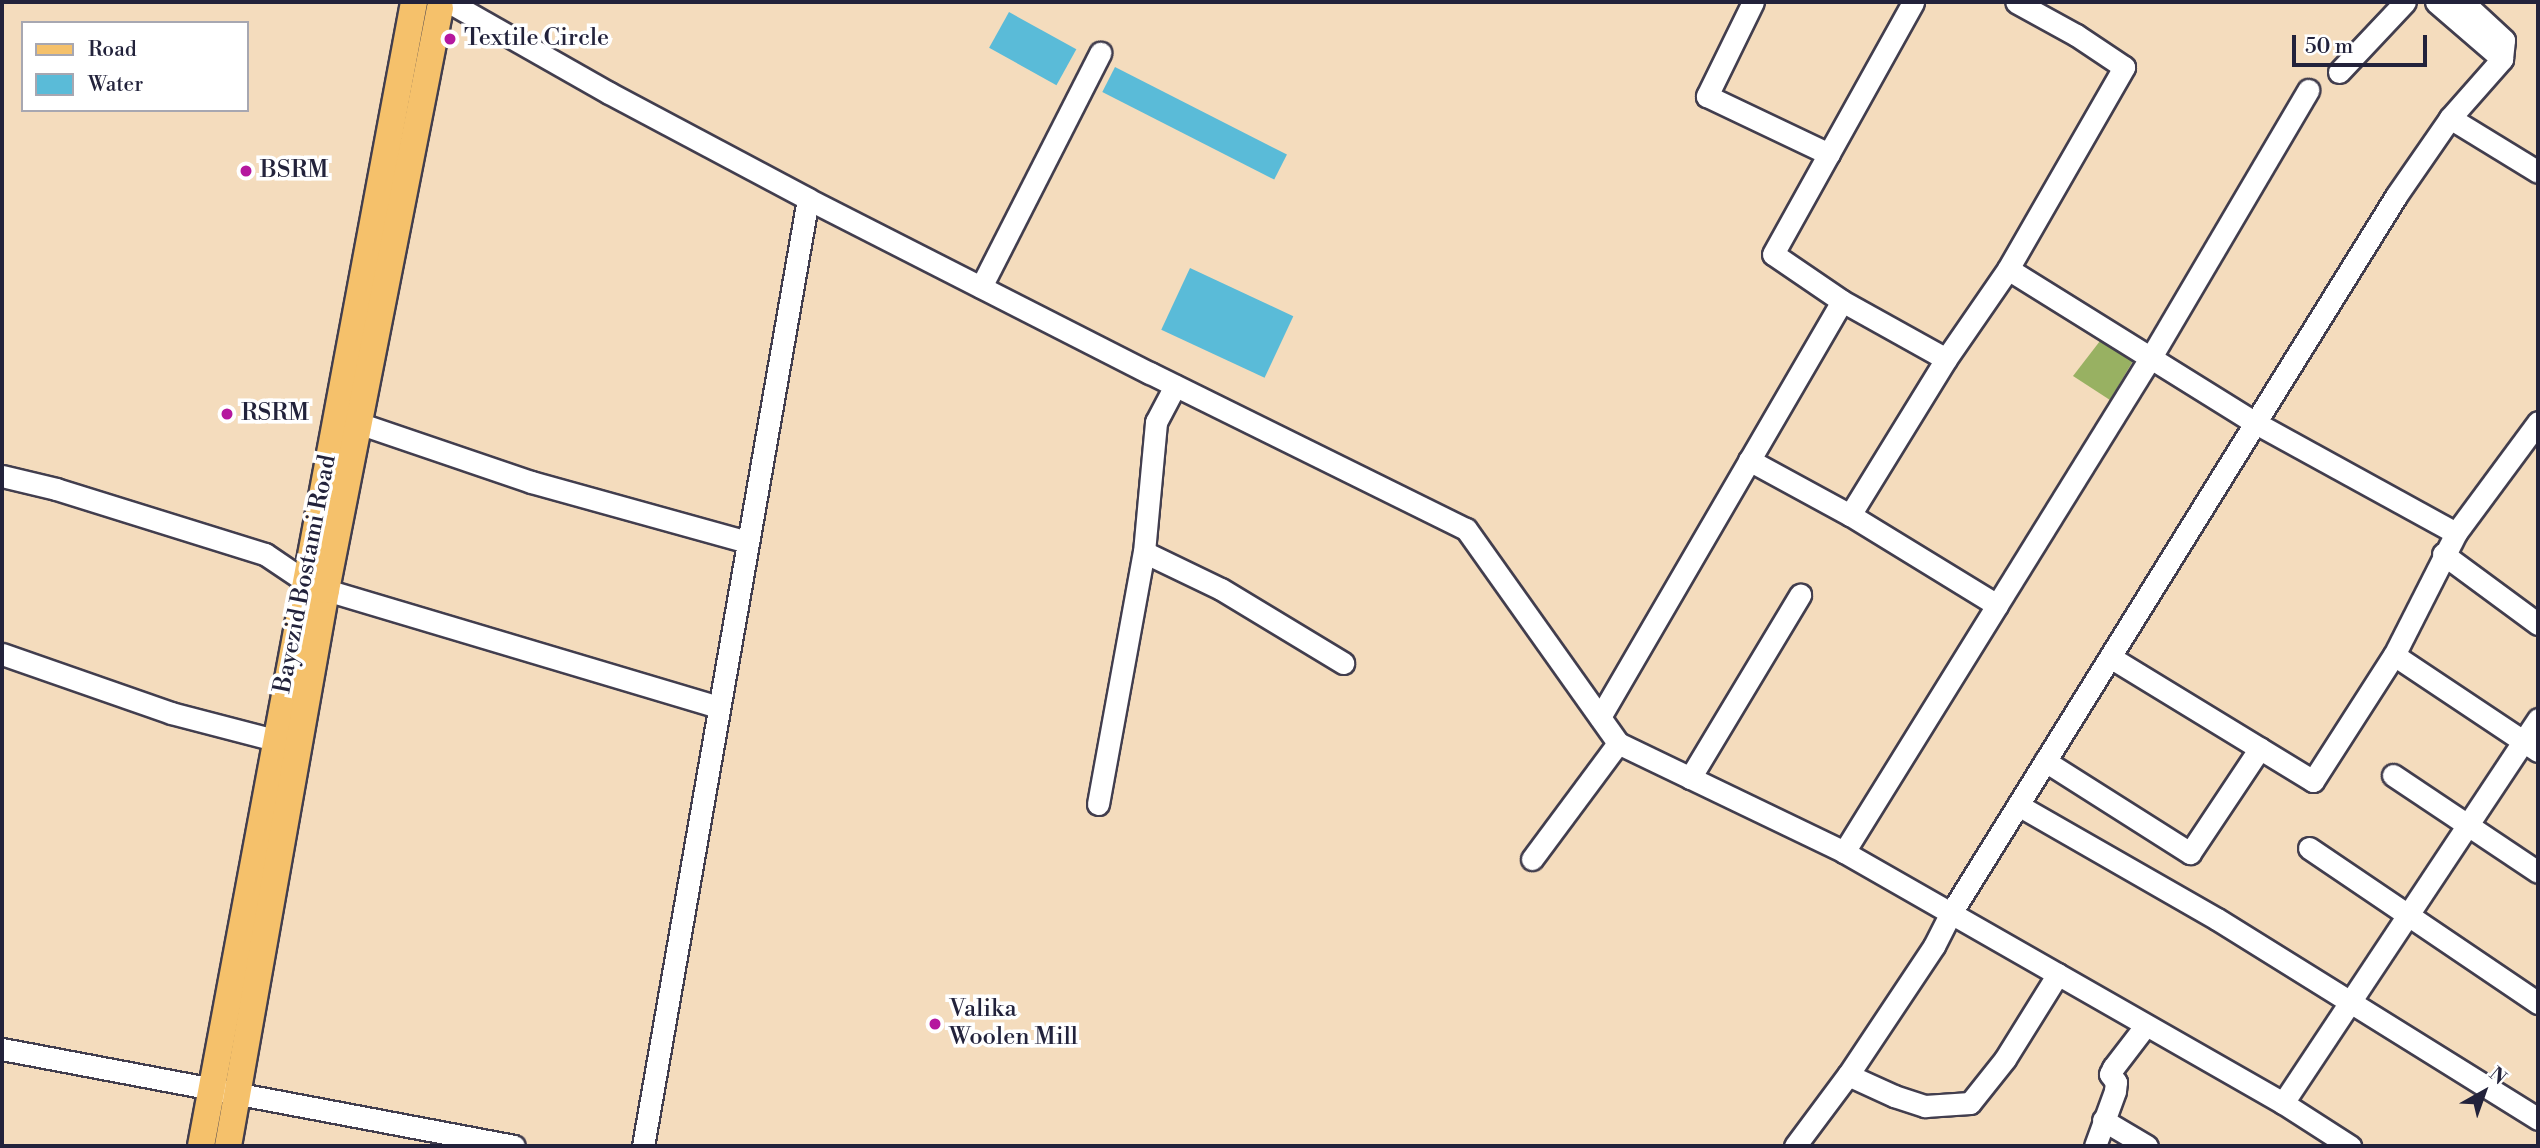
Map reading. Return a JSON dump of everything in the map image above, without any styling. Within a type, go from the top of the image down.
[{"type":"main road","name":"Bayezid Bostami Road","points":[[315,586],[358,423],[433,3]]},
{"type":"main road","name":"Bayezid Bostami Road","points":[[201,1146],[211,1088],[286,744],[315,586],[433,3]]},
{"type":"main road","name":"Bayezid Bostami Road","points":[[228,1146],[286,744]]},
{"type":"street","points":[[1753,2],[1707,96],[1829,154]]},
{"type":"street","points":[[1913,2],[1773,254],[1842,301],[1946,359]]},
{"type":"street","points":[[1850,515],[1946,359],[2008,269],[2124,67],[2076,34],[2016,2]]},
{"type":"street","points":[[2339,72],[2405,2]]},
{"type":"street","points":[[2436,2],[2502,59]]},
{"type":"street","points":[[1795,1146],[1847,1075],[1934,946],[1951,913],[2396,196],[2450,118],[2502,59],[2504,40],[2463,2]]},
{"type":"street","points":[[433,3],[981,288],[1466,529],[1619,743],[1844,852],[2283,1104],[2350,1146]]},
{"type":"street","points":[[981,288],[1100,53]]},
{"type":"street","points":[[1844,852],[2151,357],[2308,90]]},
{"type":"street","points":[[2450,118],[2538,172]]},
{"type":"street","points":[[643,1146],[808,199]]},
{"type":"street","points":[[2008,269],[2254,422],[2456,533]]},
{"type":"street","points":[[1600,717],[1605,702],[1842,301]]},
{"type":"street","points":[[1098,804],[1144,552],[1156,422],[1175,386]]},
{"type":"street","points":[[2110,657],[2314,781],[2394,655],[2456,533],[2538,422]]},
{"type":"street","points":[[358,423],[531,482],[748,542]]},
{"type":"street","points":[[1749,460],[1850,515],[1997,605]]},
{"type":"street","points":[[2,476],[56,489],[265,554],[315,586],[718,707]]},
{"type":"street","points":[[1144,552],[1220,589],[1343,663]]},
{"type":"street","points":[[2443,554],[2538,624]]},
{"type":"street","points":[[1690,778],[1800,595]]},
{"type":"street","points":[[2,654],[172,713],[286,744]]},
{"type":"street","points":[[2394,655],[2531,746]]},
{"type":"street","points":[[2283,1104],[2467,825],[2531,746],[2538,719]]},
{"type":"street","points":[[1532,859],[1619,743]]},
{"type":"street","points":[[2045,761],[2190,853],[2260,748]]},
{"type":"street","points":[[2393,775],[2538,872]]},
{"type":"street","points":[[2018,805],[2217,919],[2538,1119]]},
{"type":"street","points":[[2309,848],[2538,1003]]},
{"type":"street","points":[[1847,1075],[1894,1096],[1925,1105],[1970,1103],[2005,1059],[2057,974]]},
{"type":"street","points":[[2095,1146],[2115,1091],[2116,1082],[2110,1074],[2146,1025]]},
{"type":"street","points":[[2,1049],[514,1146]]},
{"type":"street","points":[[2103,1120],[2147,1146]]},
{"type":"green space","points":[[2100,341],[2133,361],[2110,400],[2073,376]]},
{"type":"water","points":[[1009,12],[1076,49],[1056,85],[989,48]]},
{"type":"water","points":[[1115,67],[1287,155],[1274,180],[1102,92]]},
{"type":"water","points":[[1190,268],[1293,316],[1265,378],[1161,330]]},
{"type":"place","name":"Textile Circle","points":[[450,39]]},
{"type":"place","name":"BSRM","points":[[246,171]]},
{"type":"place","name":"RSRM","points":[[227,414]]},
{"type":"place","name":"Valika Woolen Mill","points":[[935,1024]]}]
